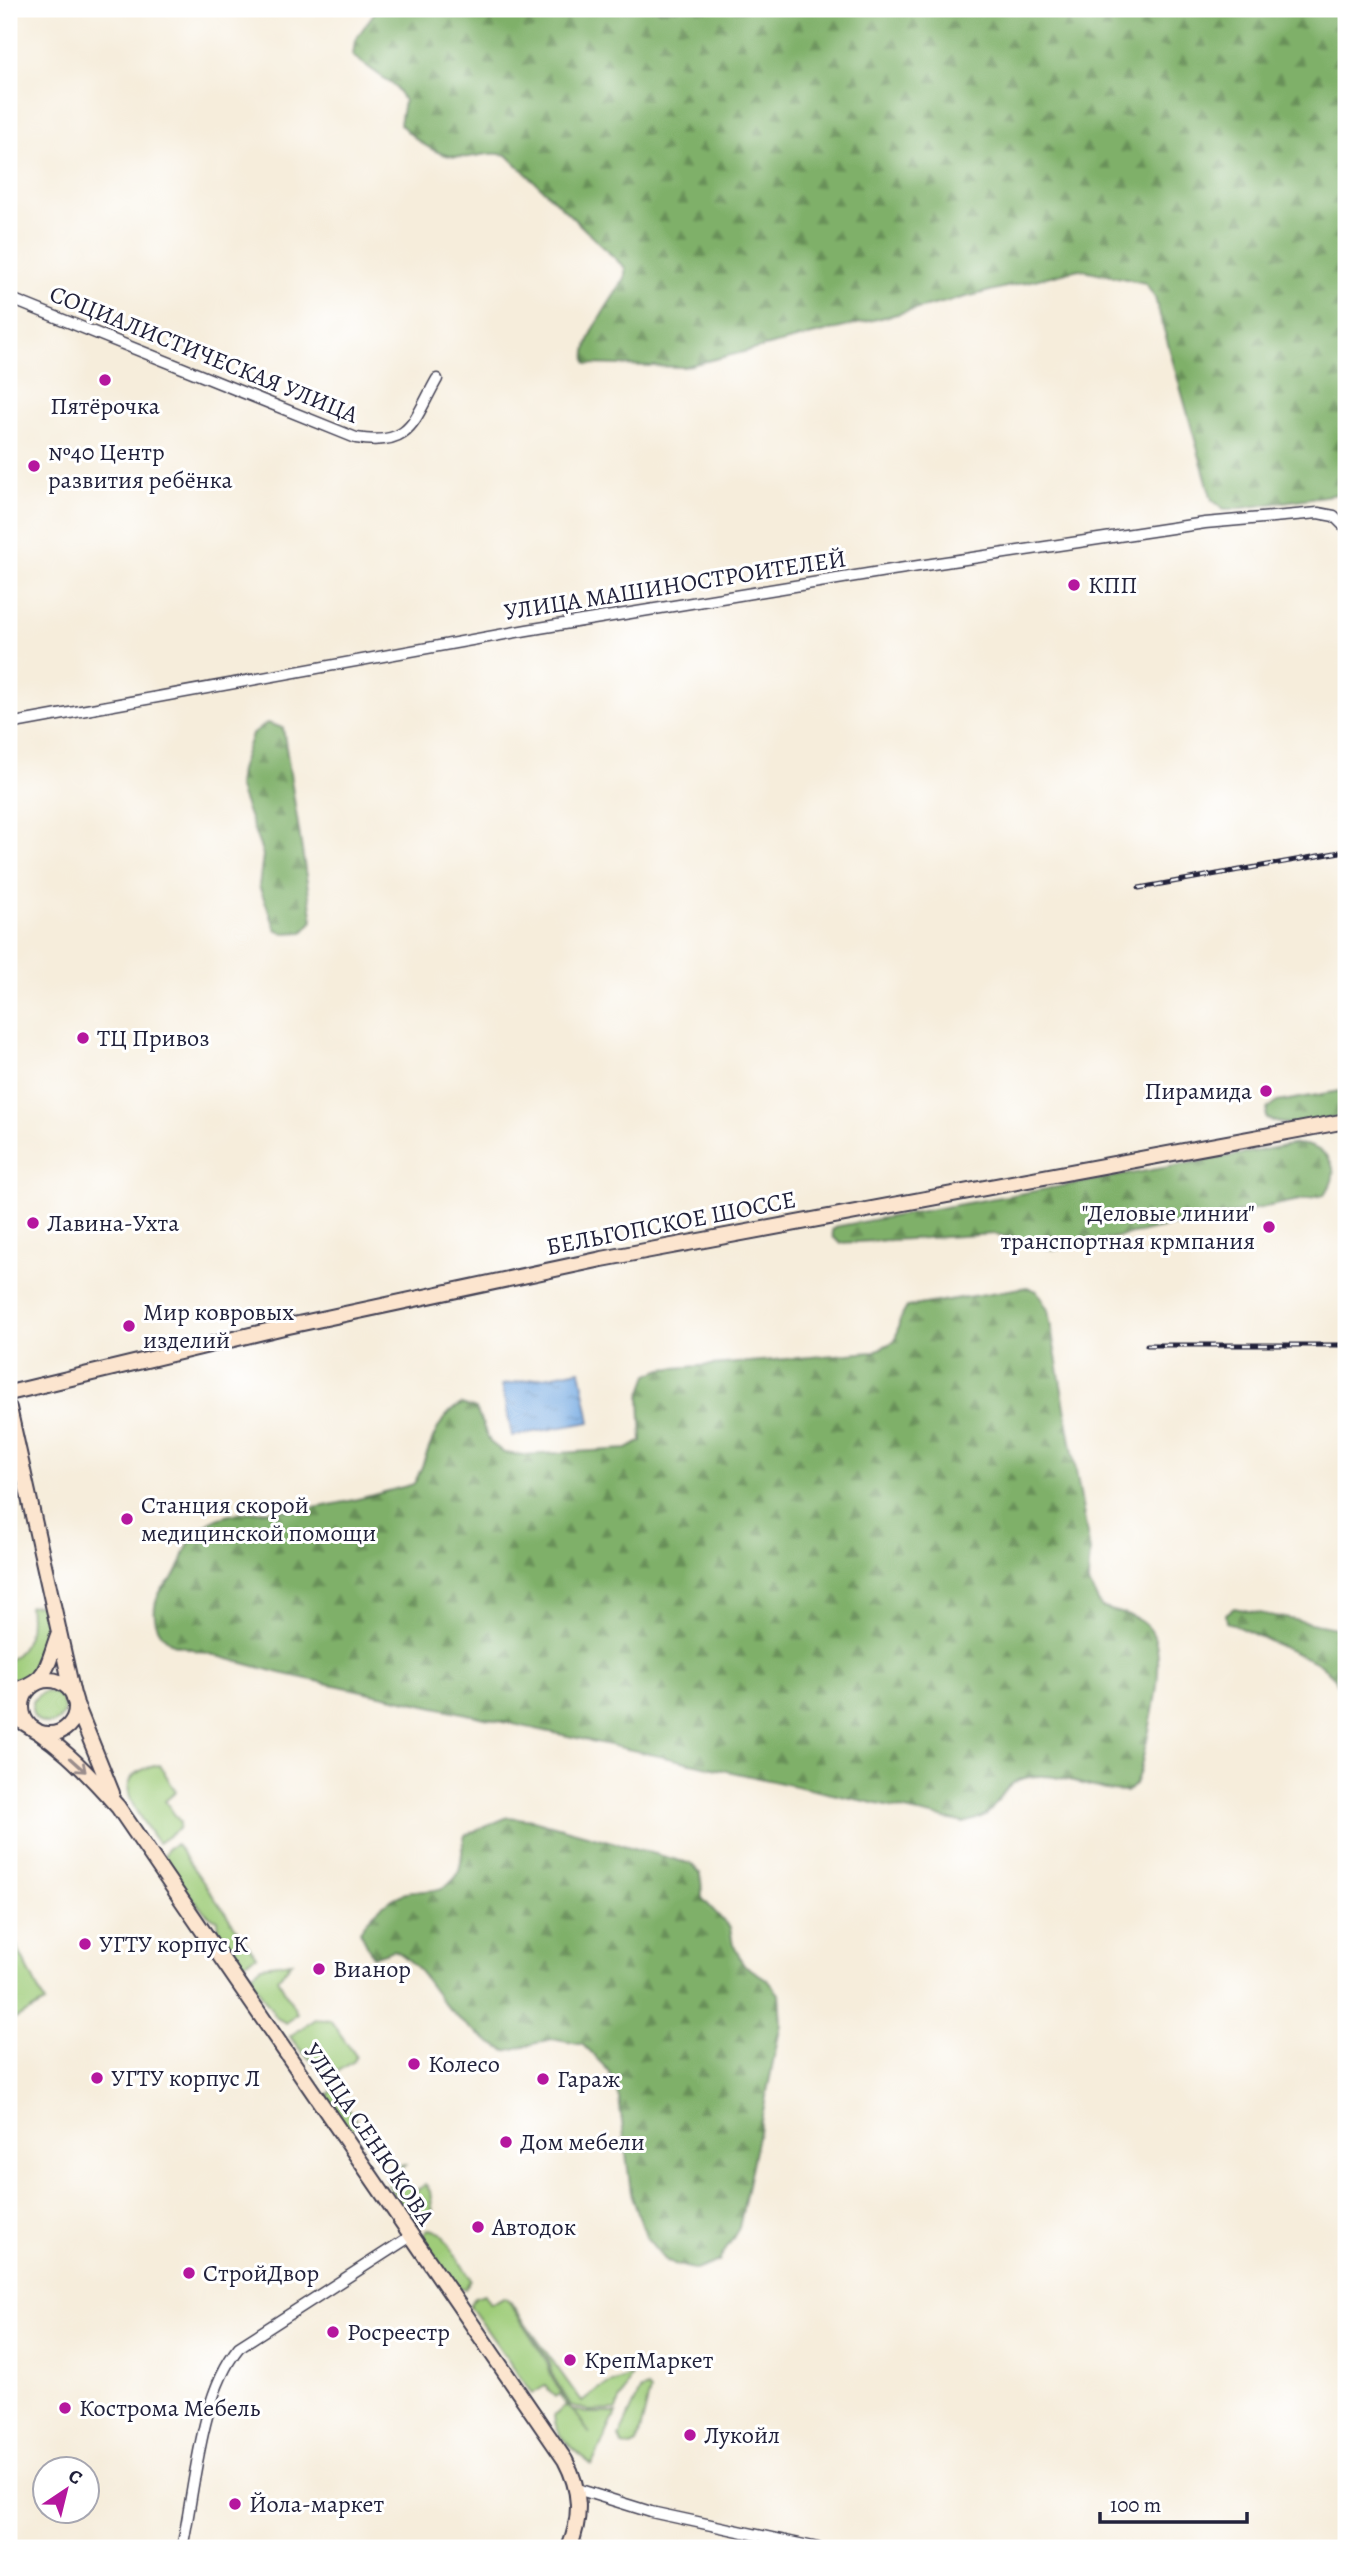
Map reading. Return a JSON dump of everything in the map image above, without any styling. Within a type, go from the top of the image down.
[{"type":"main road","name":"БЕЛЬГОПСКОЕ ШОССЕ","points":[[9,1393],[284,1327],[602,1259],[1346,1121]]},
{"type":"main road","name":"УЛИЦА СЕНЮКОВА","points":[[9,1408],[74,1699],[86,1735],[118,1807]]},
{"type":"main road","points":[[9,1692],[34,1685],[47,1680],[64,1685],[74,1699],[74,1716],[64,1729],[48,1734],[32,1728],[23,1712],[22,1703],[34,1685],[44,1672],[59,1635]]},
{"type":"main road","name":"УЛИЦА СЕНЮКОВА","points":[[9,1715],[32,1728],[79,1765],[118,1807],[565,2460],[578,2489]]},
{"type":"main road","points":[[569,2548],[579,2511],[578,2489]]},
{"type":"street","name":"СОЦИАЛИСТИЧЕСКАЯ УЛИЦА","points":[[9,298],[356,438],[383,442],[407,431],[437,379]]},
{"type":"street","name":"УЛИЦА МАШИНОСТРОИТЕЛЕЙ","points":[[9,724],[574,622],[1161,529],[1318,513],[1334,516],[1346,528]]},
{"type":"street","points":[[182,2548],[213,2391],[225,2364],[239,2347],[411,2236]]},
{"type":"street","points":[[578,2489],[651,2512],[818,2548]]},
{"type":"green space","points":[[377,9],[1346,9],[1346,493],[1235,509],[1224,509],[1212,500],[1155,298],[1145,283],[1079,269],[683,367],[587,364],[586,355],[592,333],[625,278],[625,268],[507,155],[449,156],[423,144],[400,124],[404,101],[396,87],[353,56],[355,40]]},
{"type":"green space","points":[[267,723],[283,728],[313,921],[303,932],[283,933],[276,929],[259,886],[263,855],[238,786],[240,770],[252,734]]},
{"type":"green space","points":[[1346,1090],[1346,1115],[1295,1124],[1266,1118],[1267,1109],[1277,1102]]},
{"type":"green space","points":[[1296,1144],[1316,1149],[1330,1160],[1333,1176],[1324,1195],[1054,1250],[996,1234],[840,1243],[833,1237],[832,1230],[839,1226]]},
{"type":"green space","points":[[1027,1287],[1037,1291],[1048,1310],[1090,1551],[1088,1582],[1101,1607],[1131,1616],[1146,1625],[1154,1637],[1158,1653],[1156,1695],[1140,1771],[1135,1784],[1127,1792],[1100,1789],[1059,1778],[1032,1777],[1009,1786],[987,1814],[964,1823],[280,1673],[173,1644],[158,1628],[155,1608],[159,1594],[176,1574],[191,1539],[204,1526],[228,1515],[324,1506],[414,1484],[444,1418],[462,1404],[476,1409],[490,1442],[504,1453],[524,1455],[627,1449],[642,1441],[640,1397],[648,1375],[662,1369],[873,1352],[895,1341],[900,1319],[907,1307]]},
{"type":"green space","points":[[46,1604],[47,1629],[43,1653],[32,1672],[9,1682],[9,1660],[21,1649],[28,1637],[29,1606]]},
{"type":"green space","points":[[1234,1608],[1346,1630],[1346,1702],[1335,1678],[1320,1664],[1227,1622],[1226,1614]]},
{"type":"green space","points":[[48,1692],[60,1696],[64,1708],[60,1720],[48,1724],[36,1720],[32,1708],[36,1696]]},
{"type":"green space","points":[[160,1765],[176,1792],[165,1801],[180,1822],[179,1829],[158,1843],[135,1808],[129,1786],[132,1777],[142,1770]]},
{"type":"green space","points":[[508,1817],[533,1820],[691,1864],[701,1874],[702,1898],[730,1928],[733,1944],[743,1964],[768,1980],[779,1994],[781,2024],[739,2228],[719,2261],[697,2270],[667,2262],[646,2237],[631,2193],[619,2098],[609,2071],[583,2045],[552,2039],[506,2051],[462,2022],[417,1968],[402,1955],[394,1950],[373,1957],[360,1931],[374,1914],[393,1899],[406,1893],[438,1889],[450,1883],[460,1868],[465,1835]]},
{"type":"green space","points":[[176,1844],[256,1956],[240,1965],[219,1932],[218,1920],[211,1917],[196,1902],[164,1855],[168,1848]]},
{"type":"green space","points":[[9,1931],[45,2003],[9,2022]]},
{"type":"green space","points":[[292,1962],[278,1979],[297,2013],[286,2023],[277,2018],[249,1976],[262,1966]]},
{"type":"green space","points":[[315,2019],[330,2020],[356,2056],[354,2061],[334,2074],[303,2053],[290,2036]]},
{"type":"green space","points":[[334,2088],[359,2125],[349,2131],[329,2103],[328,2095]]},
{"type":"green space","points":[[397,2165],[405,2165],[398,2171],[412,2191],[405,2210],[388,2186],[387,2171]]},
{"type":"green space","points":[[425,2185],[430,2191],[433,2213],[416,2226],[407,2212],[414,2192]]},
{"type":"green space","points":[[431,2229],[441,2233],[471,2279],[465,2289],[457,2288],[423,2238],[426,2231]]},
{"type":"green space","points":[[484,2294],[490,2304],[504,2297],[508,2300],[547,2362],[552,2378],[569,2405],[565,2404],[560,2394],[556,2397],[545,2386],[532,2394],[470,2306],[475,2297]]},
{"type":"green space","points":[[509,2300],[582,2402],[600,2388],[632,2375],[616,2410],[589,2411],[571,2405],[554,2378],[549,2361]]},
{"type":"green space","points":[[647,2388],[650,2391],[637,2444],[631,2447],[622,2445],[619,2437],[640,2391]]},
{"type":"green space","points":[[565,2406],[570,2407],[590,2434],[573,2409],[586,2413],[616,2413],[592,2465],[568,2444],[558,2431],[554,2416]]},
{"type":"water","points":[[580,1370],[590,1422],[512,1436],[502,1385]]},
{"type":"railway","points":[[1139,888],[1346,851]]},
{"type":"railway","points":[[1147,1345],[1346,1345]]},
{"type":"place","name":"Пятёрочка","points":[[105,380]]},
{"type":"place","name":"№40 Центр развития ребёнка","points":[[34,466]]},
{"type":"place","name":"КПП","points":[[1074,585]]},
{"type":"place","name":"ТЦ Привоз","points":[[83,1038]]},
{"type":"place","name":"Пирамида","points":[[1266,1091]]},
{"type":"place","name":"Лавина-Ухта","points":[[33,1223]]},
{"type":"place","name":"\"Деловые линии\" транспортная крмпания","points":[[1269,1227]]},
{"type":"place","name":"Мир ковровых изделий","points":[[129,1326]]},
{"type":"place","name":"Станция скорой медицинской помощи","points":[[127,1519]]},
{"type":"place","name":"УГТУ корпус К","points":[[85,1944]]},
{"type":"place","name":"Вианор","points":[[319,1969]]},
{"type":"place","name":"Колесо","points":[[414,2064]]},
{"type":"place","name":"УГТУ корпус Л","points":[[97,2078]]},
{"type":"place","name":"Гараж","points":[[543,2079]]},
{"type":"place","name":"Дом мебели","points":[[506,2142]]},
{"type":"place","name":"Автодок","points":[[478,2227]]},
{"type":"place","name":"СтройДвор","points":[[189,2273]]},
{"type":"place","name":"Росреестр","points":[[333,2332]]},
{"type":"place","name":"КрепМаркет","points":[[570,2360]]},
{"type":"place","name":"Кострома Мебель","points":[[65,2408]]},
{"type":"place","name":"Лукойл","points":[[690,2435]]},
{"type":"place","name":"Йола-маркет","points":[[235,2504]]}]
